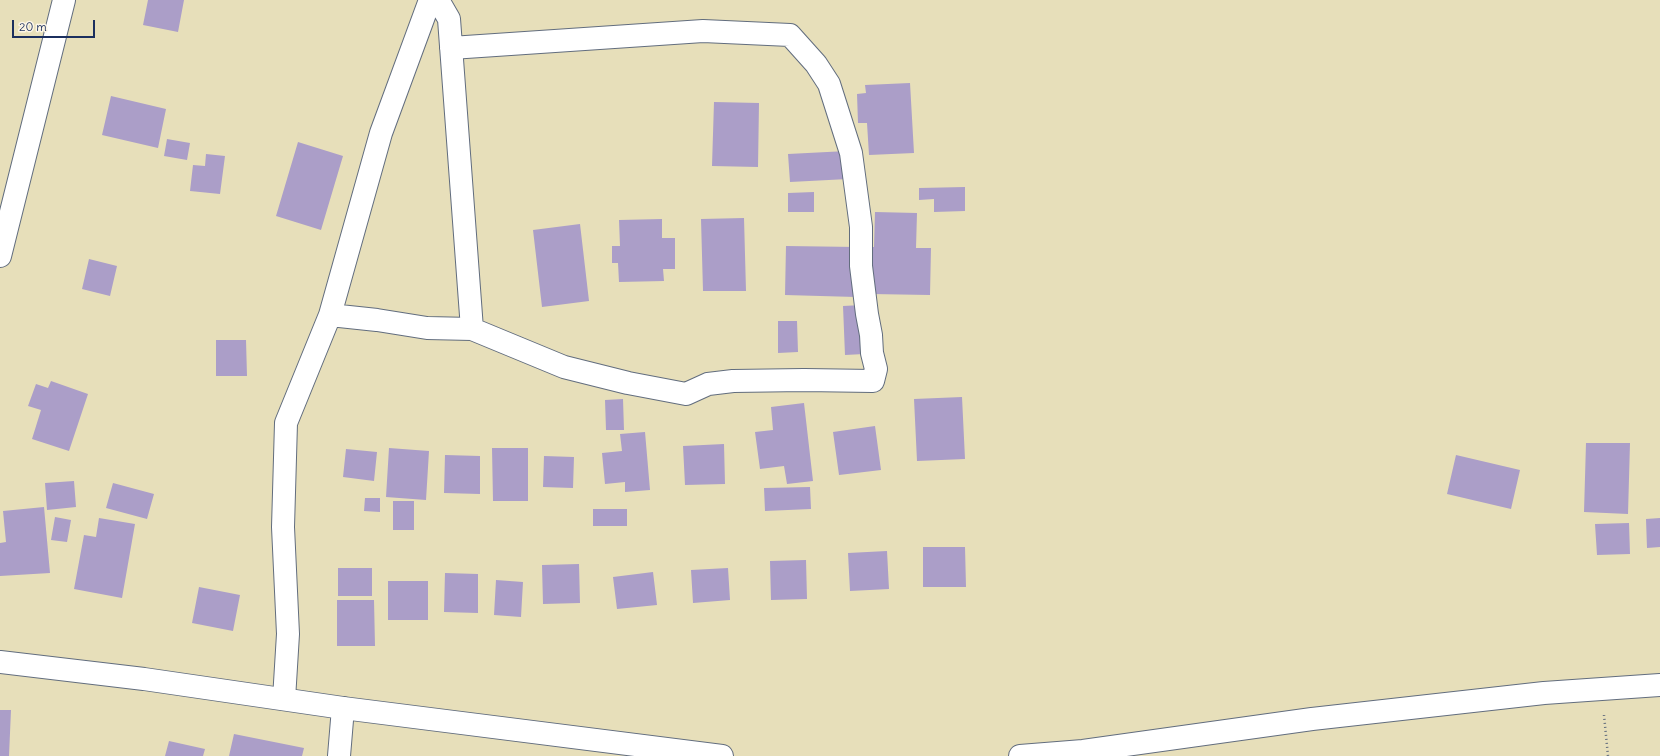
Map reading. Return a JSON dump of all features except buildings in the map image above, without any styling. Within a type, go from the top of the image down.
[{"type":"street","points":[[0,256],[64,0]]},
{"type":"street","points":[[284,699],[288,634],[283,527],[286,423],[330,315],[381,134],[430,0]]},
{"type":"street","points":[[438,0],[449,19],[472,329]]},
{"type":"street","points":[[330,315],[427,328],[472,329],[564,367],[628,383],[686,394],[708,384],[733,381],[873,381],[876,369],[872,353],[871,335],[864,293],[861,266],[862,227],[851,153],[829,84],[816,64],[790,35],[703,31],[451,48]]},
{"type":"street","points":[[0,662],[144,679],[343,708],[722,756]]},
{"type":"street","points":[[1020,756],[1083,751],[1328,717],[1544,693],[1660,686]]},
{"type":"street","points":[[338,756],[343,708]]},
{"type":"path","points":[[1602,689],[1608,756]]}]
